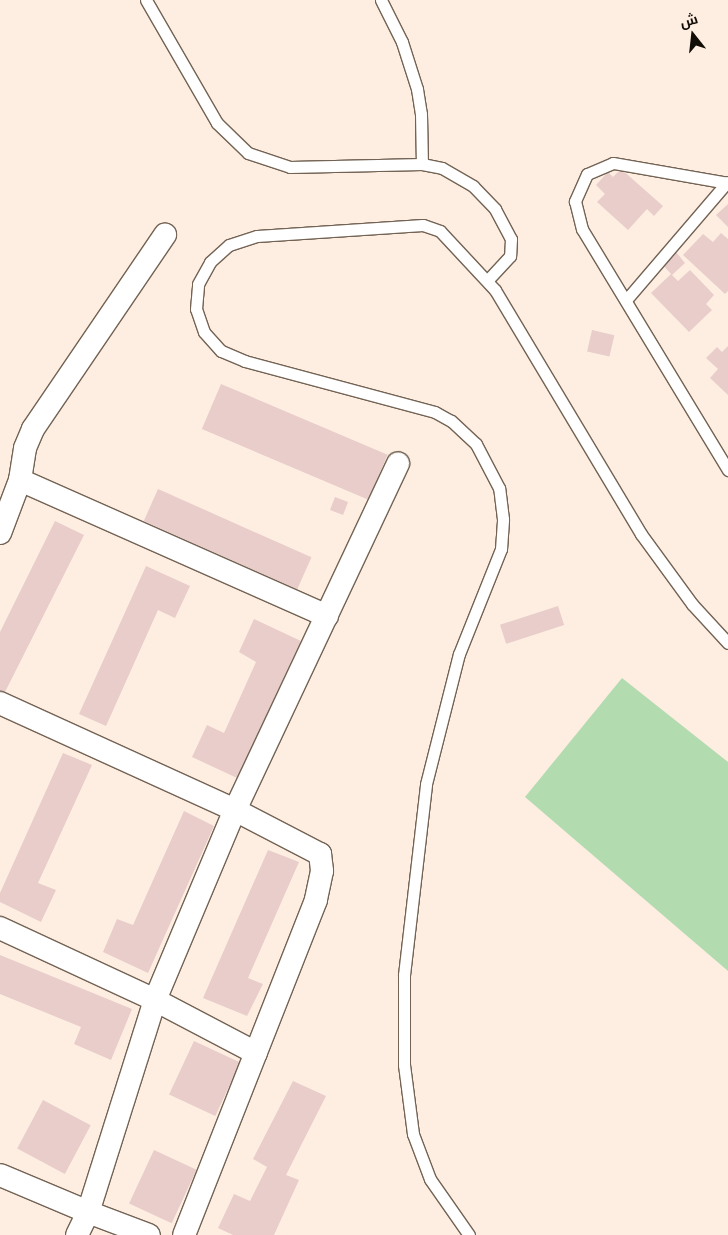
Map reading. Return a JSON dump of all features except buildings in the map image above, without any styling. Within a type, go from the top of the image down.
[{"type":"street","points":[[0,533],[20,480],[25,448],[33,429],[164,236]]},
{"type":"street","points":[[77,1235],[88,1212],[155,1000],[235,810],[398,463]]},
{"type":"street","points":[[20,480],[327,616]]},
{"type":"street","points":[[0,703],[235,810],[320,854],[322,872],[316,900],[184,1235]]},
{"type":"street","points":[[0,928],[155,1000],[256,1053]]},
{"type":"street","points":[[0,1175],[149,1235]]},
{"type":"lane","points":[[146,0],[217,123],[248,153],[290,168],[422,164],[442,168],[473,186],[504,222],[511,239],[510,256],[488,280]]},
{"type":"lane","points":[[381,0],[402,42],[417,90],[422,122],[422,164]]},
{"type":"lane","points":[[728,183],[623,163],[604,165],[587,174],[575,201],[578,220],[728,470]]},
{"type":"lane","points":[[626,300],[728,183]]},
{"type":"lane","points":[[469,1235],[430,1178],[413,1134],[404,1065],[404,975],[426,784],[459,654],[501,550],[503,519],[498,488],[476,444],[451,420],[435,412],[245,361],[221,351],[201,327],[195,296],[198,284],[210,262],[229,245],[242,240],[274,234],[423,224],[440,231],[488,280],[646,541],[692,604],[728,643]]},
{"type":"green space","points":[[622,678],[728,762],[728,971],[525,797]]}]
